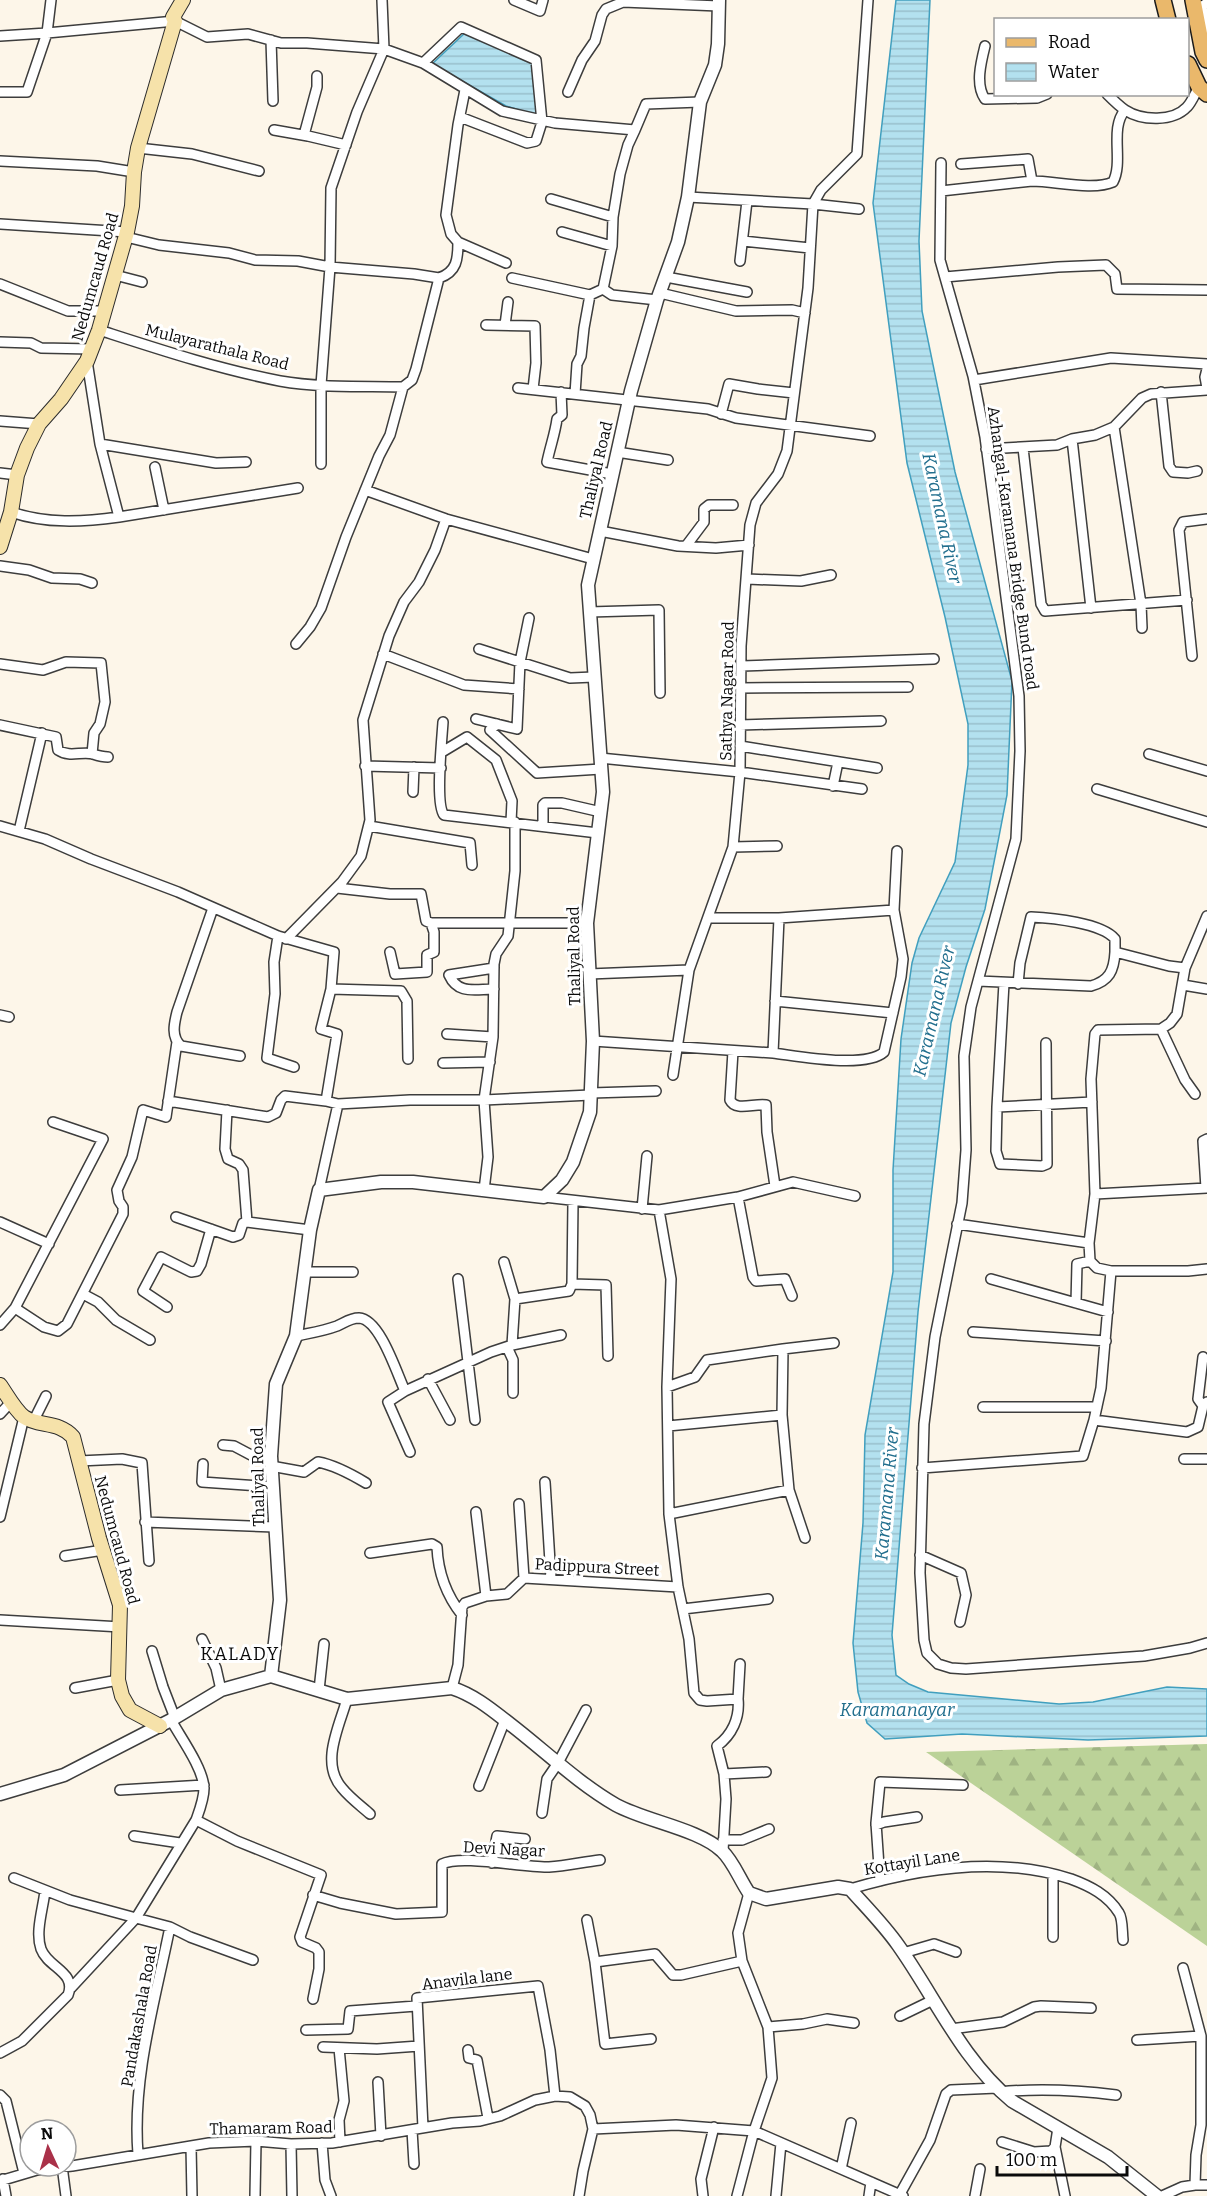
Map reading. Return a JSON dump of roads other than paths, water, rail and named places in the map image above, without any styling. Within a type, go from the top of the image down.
[{"type":"main road","name":"Nedumcaud Road","points":[[0,547],[17,475],[39,424],[61,399],[90,355],[99,330],[126,235],[132,206],[138,148],[175,21],[173,17],[183,0]]},
{"type":"main road","points":[[1163,0],[1165,18]]},
{"type":"main road","points":[[1192,0],[1203,52],[1207,60]]},
{"type":"main road","points":[[1189,66],[1203,91]]},
{"type":"main road","points":[[0,1385],[29,1419]]},
{"type":"main road","name":"Nedumcaud Road","points":[[29,1419],[55,1426],[73,1437],[120,1605],[118,1680],[122,1696],[130,1710],[169,1721]]},
{"type":"street","points":[[0,92],[27,92],[47,33],[51,0]]},
{"type":"street","points":[[321,465],[321,385],[330,267],[332,188],[357,111],[384,49],[382,0]]},
{"type":"street","points":[[514,0],[540,11],[543,0]]},
{"type":"street","points":[[813,204],[821,190],[857,154],[868,0]]},
{"type":"street","points":[[568,92],[582,60],[595,41],[602,15],[606,9],[620,2],[713,3]]},
{"type":"street","name":"Thaliyal Road","points":[[544,1197],[562,1180],[573,1162],[590,1112],[593,1041],[587,923],[603,792],[588,585],[629,400],[659,296],[678,242],[688,196],[700,102],[715,65],[718,44],[713,3]]},
{"type":"street","points":[[1207,3],[1202,6],[1207,28]]},
{"type":"street","points":[[0,36],[175,21],[207,37],[248,34],[281,43],[384,49],[423,63],[502,111],[542,122],[635,130]]},
{"type":"street","points":[[423,63],[461,27],[536,60],[542,122],[536,141],[527,143],[460,117]]},
{"type":"street","points":[[271,40],[273,101]]},
{"type":"street","points":[[985,46],[980,77],[981,91],[985,99],[1042,96]]},
{"type":"street","points":[[304,135],[317,87],[317,76]]},
{"type":"street","points":[[465,90],[446,215],[451,234],[458,242],[506,263]]},
{"type":"street","points":[[1109,96],[1136,116],[1160,118],[1177,114],[1203,91]]},
{"type":"street","points":[[512,278],[590,296],[603,289],[612,246],[612,217],[628,145],[646,104],[700,102]]},
{"type":"street","points":[[941,192],[1032,181],[1076,185],[1113,182],[1117,166],[1119,126],[1121,115],[1125,110]]},
{"type":"street","points":[[274,130],[346,145]]},
{"type":"street","points":[[138,148],[192,154],[259,171]]},
{"type":"street","points":[[961,164],[1028,159],[1032,181]]},
{"type":"street","points":[[0,161],[97,166],[134,172]]},
{"type":"street","name":"Azhangal-Karamana Bridge Bund road","points":[[941,163],[940,260],[974,380],[986,449],[1017,671],[1020,751],[1016,839],[971,1007],[964,1056],[966,1150],[962,1203],[935,1337],[924,1424],[920,1555],[924,1640],[927,1653],[938,1664],[951,1668],[1018,1666],[1144,1656],[1190,1648],[1207,1642]]},
{"type":"street","points":[[688,196],[859,209]]},
{"type":"street","points":[[551,199],[612,217]]},
{"type":"street","points":[[741,261],[747,201]]},
{"type":"street","name":"Sathya Nagar Road","points":[[497,724],[490,730],[537,773],[601,764],[740,772],[741,646],[750,525],[756,503],[783,465],[808,288],[813,204]]},
{"type":"street","points":[[0,224],[126,235],[159,245],[229,254],[255,260],[298,261],[330,267],[439,278],[455,268],[458,242]]},
{"type":"street","points":[[562,232],[612,246]]},
{"type":"street","points":[[743,241],[810,249]]},
{"type":"street","points":[[945,277],[1106,265],[1114,274],[1117,289],[1207,290]]},
{"type":"street","points":[[115,275],[141,282]]},
{"type":"street","points":[[666,277],[747,292]]},
{"type":"street","points":[[296,644],[310,627],[321,608],[346,537],[390,435],[403,387],[412,380],[439,278]]},
{"type":"street","points":[[0,284],[68,310],[104,311]]},
{"type":"street","points":[[603,289],[612,295],[659,296],[736,311],[792,310],[805,313]]},
{"type":"street","points":[[575,394],[577,364],[581,356],[590,296]]},
{"type":"street","points":[[505,325],[508,302]]},
{"type":"street","points":[[486,325],[535,326],[536,363],[533,389]]},
{"type":"street","name":"Mulayarathala Road","points":[[99,330],[149,347],[280,381],[333,387],[403,387]]},
{"type":"street","points":[[0,342],[31,343],[40,348],[90,355],[100,444],[119,517]]},
{"type":"street","points":[[974,380],[1111,358],[1207,364]]},
{"type":"street","points":[[986,449],[1057,445],[1072,439],[1095,435],[1114,427],[1142,398],[1161,392],[1207,389],[1204,377],[1207,369]]},
{"type":"street","points":[[721,414],[729,384],[794,393]]},
{"type":"street","points":[[518,388],[708,410],[736,418],[870,436]]},
{"type":"street","points":[[561,392],[562,415],[556,419],[555,435],[547,462],[612,474]]},
{"type":"street","points":[[1161,392],[1169,466],[1173,472],[1197,471]]},
{"type":"street","points":[[0,422],[39,424]]},
{"type":"street","points":[[1114,427],[1141,604],[1142,628]]},
{"type":"street","points":[[1072,439],[1091,608]]},
{"type":"street","points":[[100,444],[216,463],[246,462]]},
{"type":"street","points":[[1023,448],[1041,604],[1045,611],[1187,600]]},
{"type":"street","points":[[617,452],[668,460]]},
{"type":"street","points":[[155,467],[164,510]]},
{"type":"street","points":[[0,473],[17,475]]},
{"type":"street","points":[[10,512],[53,521],[92,521],[298,488]]},
{"type":"street","points":[[365,490],[446,519],[593,559]]},
{"type":"street","points":[[687,546],[704,522],[704,509],[709,505],[733,505]]},
{"type":"street","points":[[294,1067],[267,1058],[275,994],[274,962],[282,938],[337,888],[361,856],[369,826],[363,720],[383,654],[404,602],[419,582],[435,550],[446,519]]},
{"type":"street","points":[[1192,656],[1180,525],[1183,522],[1207,519]]},
{"type":"street","points":[[600,531],[687,546],[716,548],[748,546]]},
{"type":"street","points":[[0,566],[28,570],[52,578],[80,579],[92,583]]},
{"type":"street","points":[[747,579],[801,580],[831,575]]},
{"type":"street","points":[[590,612],[659,610],[660,693]]},
{"type":"street","points":[[476,720],[517,729],[520,662],[529,618]]},
{"type":"street","points":[[479,649],[570,678],[594,677]]},
{"type":"street","points":[[383,654],[464,685],[519,689]]},
{"type":"street","points":[[742,666],[934,658]]},
{"type":"street","points":[[0,664],[43,670],[66,662],[101,663],[105,702],[100,724],[94,733],[92,754]]},
{"type":"street","points":[[741,688],[908,687]]},
{"type":"street","points":[[740,725],[881,721]]},
{"type":"street","points":[[443,722],[441,810],[444,815],[598,833]]},
{"type":"street","points":[[0,725],[56,737],[58,750],[64,754],[92,754],[108,757]]},
{"type":"street","points":[[19,831],[42,733]]},
{"type":"street","points":[[442,752],[467,736],[496,760],[512,801],[515,871],[508,936],[496,954],[494,968],[493,1037],[484,1100],[488,1157],[484,1190]]},
{"type":"street","points":[[740,746],[877,768]]},
{"type":"street","points":[[1149,754],[1207,771]]},
{"type":"street","points":[[834,786],[838,762]]},
{"type":"street","points":[[365,766],[441,768]]},
{"type":"street","points":[[413,792],[414,767]]},
{"type":"street","points":[[673,1075],[688,970],[733,847],[740,772],[862,789]]},
{"type":"street","points":[[1096,789],[1207,822]]},
{"type":"street","points":[[543,826],[543,805],[545,803],[562,803],[601,812]]},
{"type":"street","points":[[0,826],[45,839],[282,938],[334,952],[331,989],[321,1029],[337,1034],[326,1101]]},
{"type":"street","points":[[369,826],[470,843],[472,865]]},
{"type":"street","points":[[733,847],[777,846]]},
{"type":"street","points":[[593,1041],[773,1053],[838,1061],[878,1058],[886,1047],[903,959],[894,910],[897,851]]},
{"type":"street","points":[[337,888],[390,894],[421,894],[426,921],[431,923],[587,923]]},
{"type":"street","points":[[15,1308],[44,1327],[58,1331],[67,1324],[123,1215],[123,1207],[117,1190],[132,1157],[143,1110],[166,1117],[177,1042],[174,1027],[177,1012],[213,908]]},
{"type":"street","points":[[708,918],[780,918],[894,910]]},
{"type":"street","points":[[1207,916],[1185,968],[1177,1014],[1170,1023],[1161,1029],[1098,1030],[1095,1034],[1092,1102],[1095,1194],[1089,1243],[1090,1261],[1096,1268],[1111,1271],[1207,1269]]},
{"type":"street","points":[[978,981],[1018,984],[1090,986],[1102,983],[1113,971],[1115,939],[1110,933],[1101,929],[1077,923],[1031,917],[1020,963],[1018,984]]},
{"type":"street","points":[[773,1053],[780,918]]},
{"type":"street","points":[[395,974],[427,972],[427,955],[434,952],[434,932],[431,923]]},
{"type":"street","points":[[390,952],[395,974],[395,989]]},
{"type":"street","points":[[1115,952],[1185,968]]},
{"type":"street","points":[[494,968],[449,975],[453,984],[459,988],[494,989]]},
{"type":"street","points":[[589,974],[688,970]]},
{"type":"street","points":[[1004,983],[996,1151],[1000,1164],[1042,1166],[1047,1164],[1046,1043]]},
{"type":"street","points":[[1183,985],[1207,989]]},
{"type":"street","points":[[331,989],[401,990],[407,1000],[408,1059]]},
{"type":"street","points":[[775,1001],[893,1013]]},
{"type":"street","points":[[1161,1029],[1185,1080],[1195,1094]]},
{"type":"street","points":[[447,1034],[493,1037]]},
{"type":"street","points":[[177,1042],[181,1046],[240,1056]]},
{"type":"street","points":[[733,1051],[730,1100],[737,1107],[766,1105],[767,1132],[775,1186]]},
{"type":"street","points":[[443,1063],[490,1062]]},
{"type":"street","points":[[168,1101],[268,1117],[276,1113],[285,1096],[338,1104],[410,1100],[484,1100],[656,1091]]},
{"type":"street","points":[[997,1107],[1092,1102]]},
{"type":"street","points":[[338,1104],[319,1190],[381,1182],[413,1182],[659,1210],[738,1197],[793,1182],[855,1196]]},
{"type":"street","points":[[227,1110],[225,1149],[228,1159],[239,1164],[243,1170],[247,1222]]},
{"type":"street","points":[[0,1325],[15,1308],[103,1140],[53,1122]]},
{"type":"street","points":[[1095,1194],[1207,1188],[1203,1141],[1207,1139]]},
{"type":"street","points":[[642,1209],[647,1156]]},
{"type":"street","name":"Thaliyal Road","points":[[271,1676],[280,1600],[271,1461],[276,1384],[296,1336],[310,1230],[319,1190]]},
{"type":"street","points":[[738,1197],[753,1277],[756,1281],[785,1279],[792,1296]]},
{"type":"street","points":[[515,1299],[569,1292],[572,1284],[573,1202]]},
{"type":"street","points":[[659,1210],[670,1280],[667,1387],[669,1514],[678,1587],[689,1639],[694,1693],[700,1700],[707,1701],[738,1699]]},
{"type":"street","points":[[176,1217],[233,1237],[239,1234],[243,1223],[247,1222],[310,1230]]},
{"type":"street","points":[[0,1222],[49,1244]]},
{"type":"street","points":[[957,1224],[1089,1243]]},
{"type":"street","points":[[167,1307],[143,1291],[160,1257],[191,1272],[196,1271],[201,1264],[211,1229]]},
{"type":"street","points":[[1076,1303],[1077,1264],[1090,1261]]},
{"type":"street","points":[[504,1262],[515,1299],[510,1346],[513,1360],[513,1393]]},
{"type":"street","points":[[922,1468],[1083,1456],[1098,1407],[1111,1271]]},
{"type":"street","points":[[304,1272],[353,1272]]},
{"type":"street","points":[[458,1279],[475,1420]]},
{"type":"street","points":[[991,1279],[1108,1312]]},
{"type":"street","points":[[572,1284],[606,1285],[608,1356]]},
{"type":"street","points":[[83,1294],[98,1302],[116,1320],[150,1340]]},
{"type":"street","points":[[296,1336],[330,1328],[350,1320],[360,1318],[366,1320],[380,1335],[405,1391]]},
{"type":"street","points":[[973,1332],[1106,1341]]},
{"type":"street","points":[[410,1452],[388,1402],[428,1379],[510,1346],[561,1335]]},
{"type":"street","points":[[667,1387],[695,1377],[707,1360],[834,1343]]},
{"type":"street","points":[[783,1349],[782,1415],[789,1490],[805,1538]]},
{"type":"street","points":[[1094,1420],[1187,1432],[1198,1427],[1205,1404],[1198,1400],[1203,1357]]},
{"type":"street","points":[[428,1379],[450,1420]]},
{"type":"street","points":[[0,1517],[3,1496],[29,1419],[46,1396]]},
{"type":"street","points":[[0,1414],[12,1401]]},
{"type":"street","points":[[983,1407],[1098,1407]]},
{"type":"street","points":[[668,1426],[782,1415]]},
{"type":"street","points":[[223,1445],[234,1446],[251,1455],[304,1472],[318,1462],[322,1463],[347,1472],[366,1483]]},
{"type":"street","points":[[79,1461],[122,1459],[142,1463],[149,1560]]},
{"type":"street","points":[[1184,1459],[1207,1459]]},
{"type":"street","points":[[203,1464],[202,1482],[273,1487]]},
{"type":"street","points":[[545,1482],[551,1578]]},
{"type":"street","points":[[669,1514],[789,1490]]},
{"type":"street","points":[[519,1504],[524,1578]]},
{"type":"street","points":[[476,1512],[486,1596]]},
{"type":"street","points":[[145,1522],[275,1527]]},
{"type":"street","points":[[370,1553],[432,1544],[437,1547],[437,1558],[452,1602],[462,1615],[458,1665],[452,1688]]},
{"type":"street","points":[[65,1556],[103,1550]]},
{"type":"street","points":[[920,1555],[961,1573],[966,1595],[960,1622]]},
{"type":"street","name":"Padippura Street","points":[[462,1615],[465,1603],[486,1596],[507,1594],[524,1578],[678,1587]]},
{"type":"street","points":[[683,1609],[768,1599]]},
{"type":"street","points":[[0,1620],[121,1627]]},
{"type":"street","points":[[202,1639],[216,1668],[221,1690]]},
{"type":"street","points":[[319,1690],[324,1644]]},
{"type":"street","points":[[0,2053],[22,2041],[51,2013],[136,1918],[196,1820],[202,1806],[204,1785],[199,1772],[169,1721],[163,1687],[152,1651]]},
{"type":"street","points":[[740,1664],[739,1709],[733,1727],[725,1740],[717,1746],[724,1774],[726,1799],[723,1846],[749,1893],[766,1899],[838,1887],[850,1889],[903,1953],[951,2028],[998,2090],[1012,2101],[1108,2157],[1157,2196]]},
{"type":"street","points":[[0,1794],[64,1775],[169,1721],[221,1690],[271,1676],[347,1699],[452,1688],[465,1692],[505,1720],[558,1763],[617,1806],[723,1846],[769,1829]]},
{"type":"street","points":[[75,1688],[118,1680]]},
{"type":"street","points":[[347,1699],[331,1759],[331,1771],[342,1788],[370,1814]]},
{"type":"street","points":[[542,1813],[547,1779],[586,1710]]},
{"type":"street","points":[[479,1786],[505,1720]]},
{"type":"street","points":[[724,1774],[766,1772]]},
{"type":"street","points":[[880,1881],[876,1825],[880,1782],[963,1785]]},
{"type":"street","points":[[120,1790],[204,1785]]},
{"type":"street","points":[[876,1825],[916,1817]]},
{"type":"street","points":[[196,1820],[237,1841],[321,1875],[300,1937],[302,1942],[320,1952],[313,1999]]},
{"type":"street","points":[[134,1836],[180,1843]]},
{"type":"street","points":[[492,1863],[497,1836],[525,1839]]},
{"type":"street","name":"Devi Nagar","points":[[313,1895],[396,1914],[441,1912],[442,1864],[446,1862],[467,1861],[548,1867],[600,1860]]},
{"type":"street","name":"Kottayil Lane","points":[[850,1889],[944,1869],[1003,1867],[1053,1874],[1087,1885],[1103,1895],[1120,1914],[1123,1940]]},
{"type":"street","points":[[1053,1874],[1053,1936]]},
{"type":"street","name":"Pandakashala Road","points":[[14,1878],[70,1900],[171,1927],[146,2048],[138,2106],[138,2154]]},
{"type":"street","points":[[45,1891],[39,1936],[42,1950],[50,1961],[67,1976],[71,1988]]},
{"type":"street","points":[[738,2196],[754,2131],[772,2078],[768,2027],[742,1960],[738,1933],[749,1893]]},
{"type":"street","points":[[587,1920],[595,1962],[605,2044],[651,2039]]},
{"type":"street","points":[[171,1927],[190,1937],[254,1960]]},
{"type":"street","points":[[903,1953],[934,1944],[956,1952]]},
{"type":"street","points":[[595,1962],[655,1954],[673,1975],[681,1975],[742,1960]]},
{"type":"street","points":[[1183,1968],[1201,2036],[1201,2125],[1196,2155],[1195,2185]]},
{"type":"street","name":"Anavila lane","points":[[423,2128],[417,1998],[538,1986],[550,2050],[555,2096]]},
{"type":"street","points":[[900,2016],[933,2000]]},
{"type":"street","points":[[306,2030],[348,2029],[350,2011],[416,2006]]},
{"type":"street","points":[[951,2028],[1003,2022],[1034,2007],[1090,2008]]},
{"type":"street","points":[[768,2027],[827,2019],[854,2023]]},
{"type":"street","points":[[1137,2040],[1201,2036]]},
{"type":"street","points":[[323,2048],[377,2049],[419,2046]]},
{"type":"street","points":[[339,2048],[344,2101],[339,2120],[340,2142]]},
{"type":"street","points":[[468,2050],[469,2058],[477,2060],[488,2118]]},
{"type":"street","points":[[378,2082],[381,2136]]},
{"type":"street","points":[[593,2129],[676,2125],[754,2131],[902,2195],[930,2140],[946,2094],[951,2090],[1028,2089],[1088,2091],[1116,2095]]},
{"type":"street","points":[[0,2095],[6,2101],[18,2149]]},
{"type":"street","points":[[555,2096],[570,2097],[585,2106],[590,2115],[593,2129],[579,2196]]},
{"type":"street","name":"Thamaram Road","points":[[78,2163],[190,2146],[256,2141],[291,2144],[340,2142],[480,2121],[500,2116],[535,2100],[555,2096]]},
{"type":"street","points":[[841,2169],[851,2123]]},
{"type":"street","points":[[703,2196],[702,2172],[714,2127]]},
{"type":"street","points":[[1058,2128],[1055,2147],[1065,2196]]},
{"type":"street","points":[[412,2130],[414,2164]]},
{"type":"street","points":[[255,2196],[256,2141]]},
{"type":"street","points":[[1002,2142],[1034,2152],[1051,2151],[1055,2147]]},
{"type":"street","points":[[322,2143],[326,2180],[332,2196]]},
{"type":"street","points":[[776,2196],[781,2143]]},
{"type":"street","points":[[291,2144],[292,2196]]},
{"type":"street","points":[[190,2146],[192,2196]]},
{"type":"street","points":[[975,2196],[980,2169]]},
{"type":"street","name":"Thamaram Road","points":[[2,2180],[18,2175]]},
{"type":"street","points":[[64,2178],[66,2196]]},
{"type":"street","points":[[2,2180],[6,2196]]},
{"type":"street","points":[[869,2196],[871,2182]]},
{"type":"street","points":[[1162,2196],[1182,2187],[1207,2185]]},
{"type":"water","name":"Karamanayar","points":[[896,0],[930,0],[919,241],[922,311],[955,472],[1012,681],[1007,795],[985,909],[951,1023],[918,1312],[892,1635],[896,1675],[909,1684],[928,1692],[1059,1704],[1093,1702],[1167,1687],[1207,1689],[1207,1736],[1088,1740],[962,1734],[885,1739],[867,1723],[858,1692],[853,1643],[863,1523],[865,1435],[893,1272],[893,1170],[901,1039],[912,963],[919,938],[955,862],[968,765],[968,724],[945,617],[907,463],[873,203]]},
{"type":"water","points":[[466,32],[534,63],[539,116],[506,106],[432,64]]},
{"type":"district","name":"KALADY","points":[[240,1654]]},
{"type":"water label","name":"Karamana River","points":[[942,518]]},
{"type":"water label","name":"Karamana River","points":[[934,1011]]},
{"type":"water label","name":"Karamana River","points":[[887,1494]]}]
